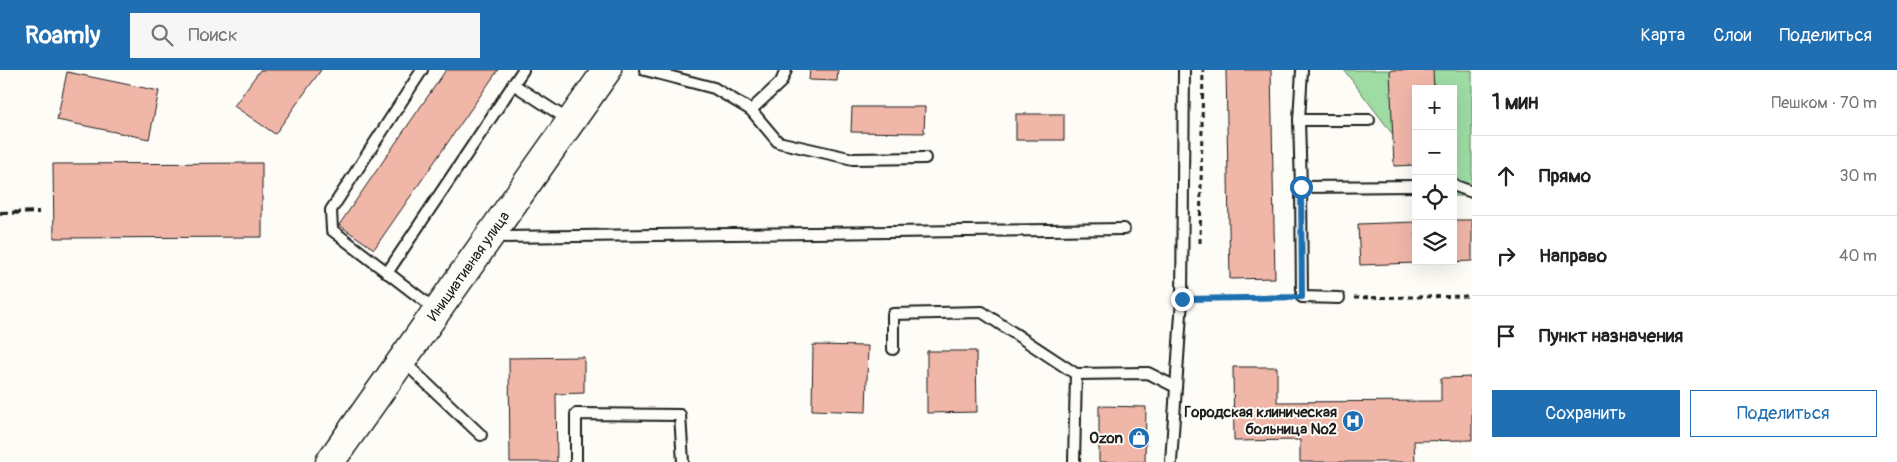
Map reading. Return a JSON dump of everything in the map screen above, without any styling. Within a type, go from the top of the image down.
[{"type":"main road","name":"Инициативная улица","points":[[330,462],[607,70]]},
{"type":"lane","points":[[422,70],[331,210],[332,230],[437,311]]},
{"type":"lane","points":[[386,273],[523,70]]},
{"type":"lane","points":[[645,70],[686,75],[714,88],[751,110],[778,142],[853,159],[925,158]]},
{"type":"lane","points":[[751,110],[781,82],[786,70]]},
{"type":"lane","points":[[1171,462],[1182,299],[1184,70]]},
{"type":"lane","points":[[1302,70],[1299,120],[1302,297],[1339,298]]},
{"type":"lane","points":[[513,84],[571,121]]},
{"type":"lane","points":[[1299,120],[1369,120]]},
{"type":"lane","points":[[1301,187],[1412,186]]},
{"type":"lane","points":[[1457,186],[1472,192]]},
{"type":"lane","points":[[489,236],[1124,229]]},
{"type":"lane","points":[[893,349],[893,314],[982,312],[1076,374],[1148,373],[1176,387]]},
{"type":"lane","points":[[402,360],[481,435]]},
{"type":"lane","points":[[1074,462],[1076,374]]},
{"type":"lane","points":[[576,462],[576,414],[680,415],[683,462]]},
{"type":"path","points":[[1200,249],[1203,70]]},
{"type":"path","points":[[1339,298],[1472,296]]},
{"type":"path","points":[[1182,299],[1302,297]]},
{"type":"green space","points":[[1344,70],[1472,70],[1472,196],[1457,196],[1457,85],[1412,85],[1412,160]]},
{"type":"building","points":[[260,70],[321,70],[275,134],[234,106]]},
{"type":"building","points":[[446,70],[498,70],[374,249],[339,225]]},
{"type":"building","points":[[810,70],[838,70],[837,81],[809,80]]},
{"type":"building","points":[[1226,70],[1271,70],[1275,278],[1230,279]]},
{"type":"building","points":[[1390,70],[1433,70],[1434,85],[1412,85],[1412,165],[1394,166]]},
{"type":"building","points":[[67,72],[159,91],[149,139],[57,120]]},
{"type":"building","points":[[852,107],[925,107],[924,133],[851,132]]},
{"type":"building","points":[[1016,114],[1064,114],[1064,140],[1016,140]]},
{"type":"building","points":[[262,163],[262,237],[54,238],[53,164]]},
{"type":"building","points":[[1457,220],[1472,220],[1472,261],[1457,262]]},
{"type":"building","points":[[1412,222],[1412,263],[1360,265],[1358,224]]},
{"type":"building","points":[[813,345],[868,346],[866,412],[812,410]]},
{"type":"building","points":[[927,351],[976,351],[977,412],[927,413]]},
{"type":"building","points":[[584,357],[584,393],[556,394],[557,462],[510,462],[509,358]]},
{"type":"building","name":"Городская клиническая больница №2","points":[[1233,367],[1277,367],[1277,402],[1441,401],[1441,378],[1472,377],[1472,440],[1414,441],[1415,462],[1300,462],[1300,440],[1234,441]]},
{"type":"building","points":[[1099,406],[1146,407],[1145,462],[1099,462]]},
{"type":"railway","points":[[0,213],[39,212]]},
{"type":"place","name":"Городская клиническая больница №2","points":[[1353,421]]},
{"type":"place","name":"Ozon","points":[[1139,438]]},
{"type":"route","points":[[1182,299],[1302,297],[1301,187]]}]
